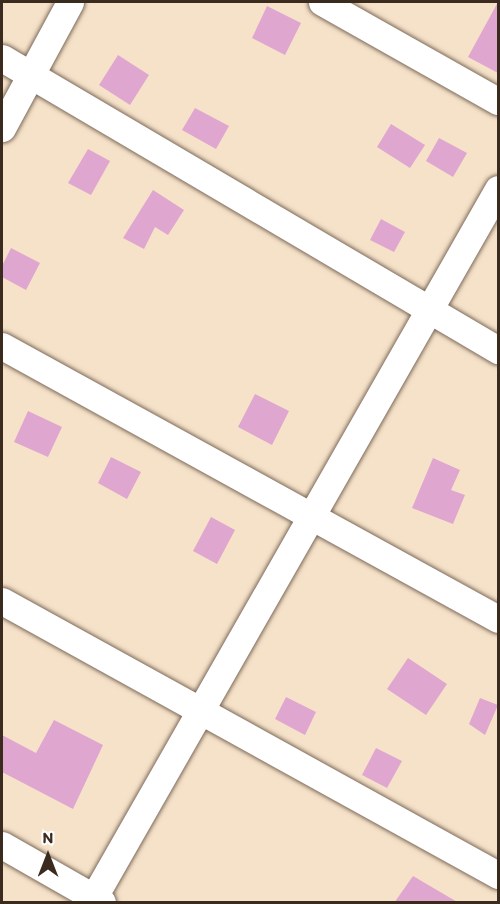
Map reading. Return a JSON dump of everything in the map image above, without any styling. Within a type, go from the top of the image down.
[{"type":"street","points":[[2,128],[70,2]]},
{"type":"street","points":[[322,2],[498,101]]},
{"type":"street","points":[[2,58],[498,350]]},
{"type":"street","points":[[2,845],[96,901],[310,517],[431,311],[498,189]]},
{"type":"street","points":[[2,346],[498,619]]},
{"type":"street","points":[[2,601],[498,875]]},
{"type":"building","points":[[498,2],[498,73],[468,57]]},
{"type":"building","points":[[267,6],[301,23],[285,55],[252,38]]},
{"type":"building","points":[[118,55],[149,75],[130,105],[99,85]]},
{"type":"building","points":[[195,108],[229,126],[216,149],[182,130]]},
{"type":"building","points":[[391,124],[425,145],[410,168],[377,147]]},
{"type":"building","points":[[439,138],[467,153],[453,177],[426,161]]},
{"type":"building","points":[[88,149],[110,161],[91,195],[68,183]]},
{"type":"building","points":[[153,190],[184,210],[168,235],[155,227],[144,249],[123,238]]},
{"type":"building","points":[[381,219],[405,232],[394,252],[370,240]]},
{"type":"building","points":[[11,248],[40,263],[26,290],[2,277],[2,266]]},
{"type":"building","points":[[255,394],[289,411],[272,445],[238,427]]},
{"type":"building","points":[[28,411],[62,427],[48,457],[14,442]]},
{"type":"building","points":[[111,457],[141,472],[127,499],[98,483]]},
{"type":"building","points":[[433,458],[460,470],[451,490],[465,495],[453,524],[412,508]]},
{"type":"building","points":[[211,517],[235,530],[217,564],[193,551]]},
{"type":"building","points":[[408,658],[447,684],[426,715],[387,689]]},
{"type":"building","points":[[286,697],[316,712],[305,735],[275,719]]},
{"type":"building","points":[[480,698],[498,705],[485,735],[469,724]]},
{"type":"building","points":[[54,720],[103,745],[73,809],[2,772],[2,735],[36,753]]},
{"type":"building","points":[[376,748],[402,761],[387,788],[362,775]]},
{"type":"building","points":[[413,876],[459,903],[394,903]]}]
